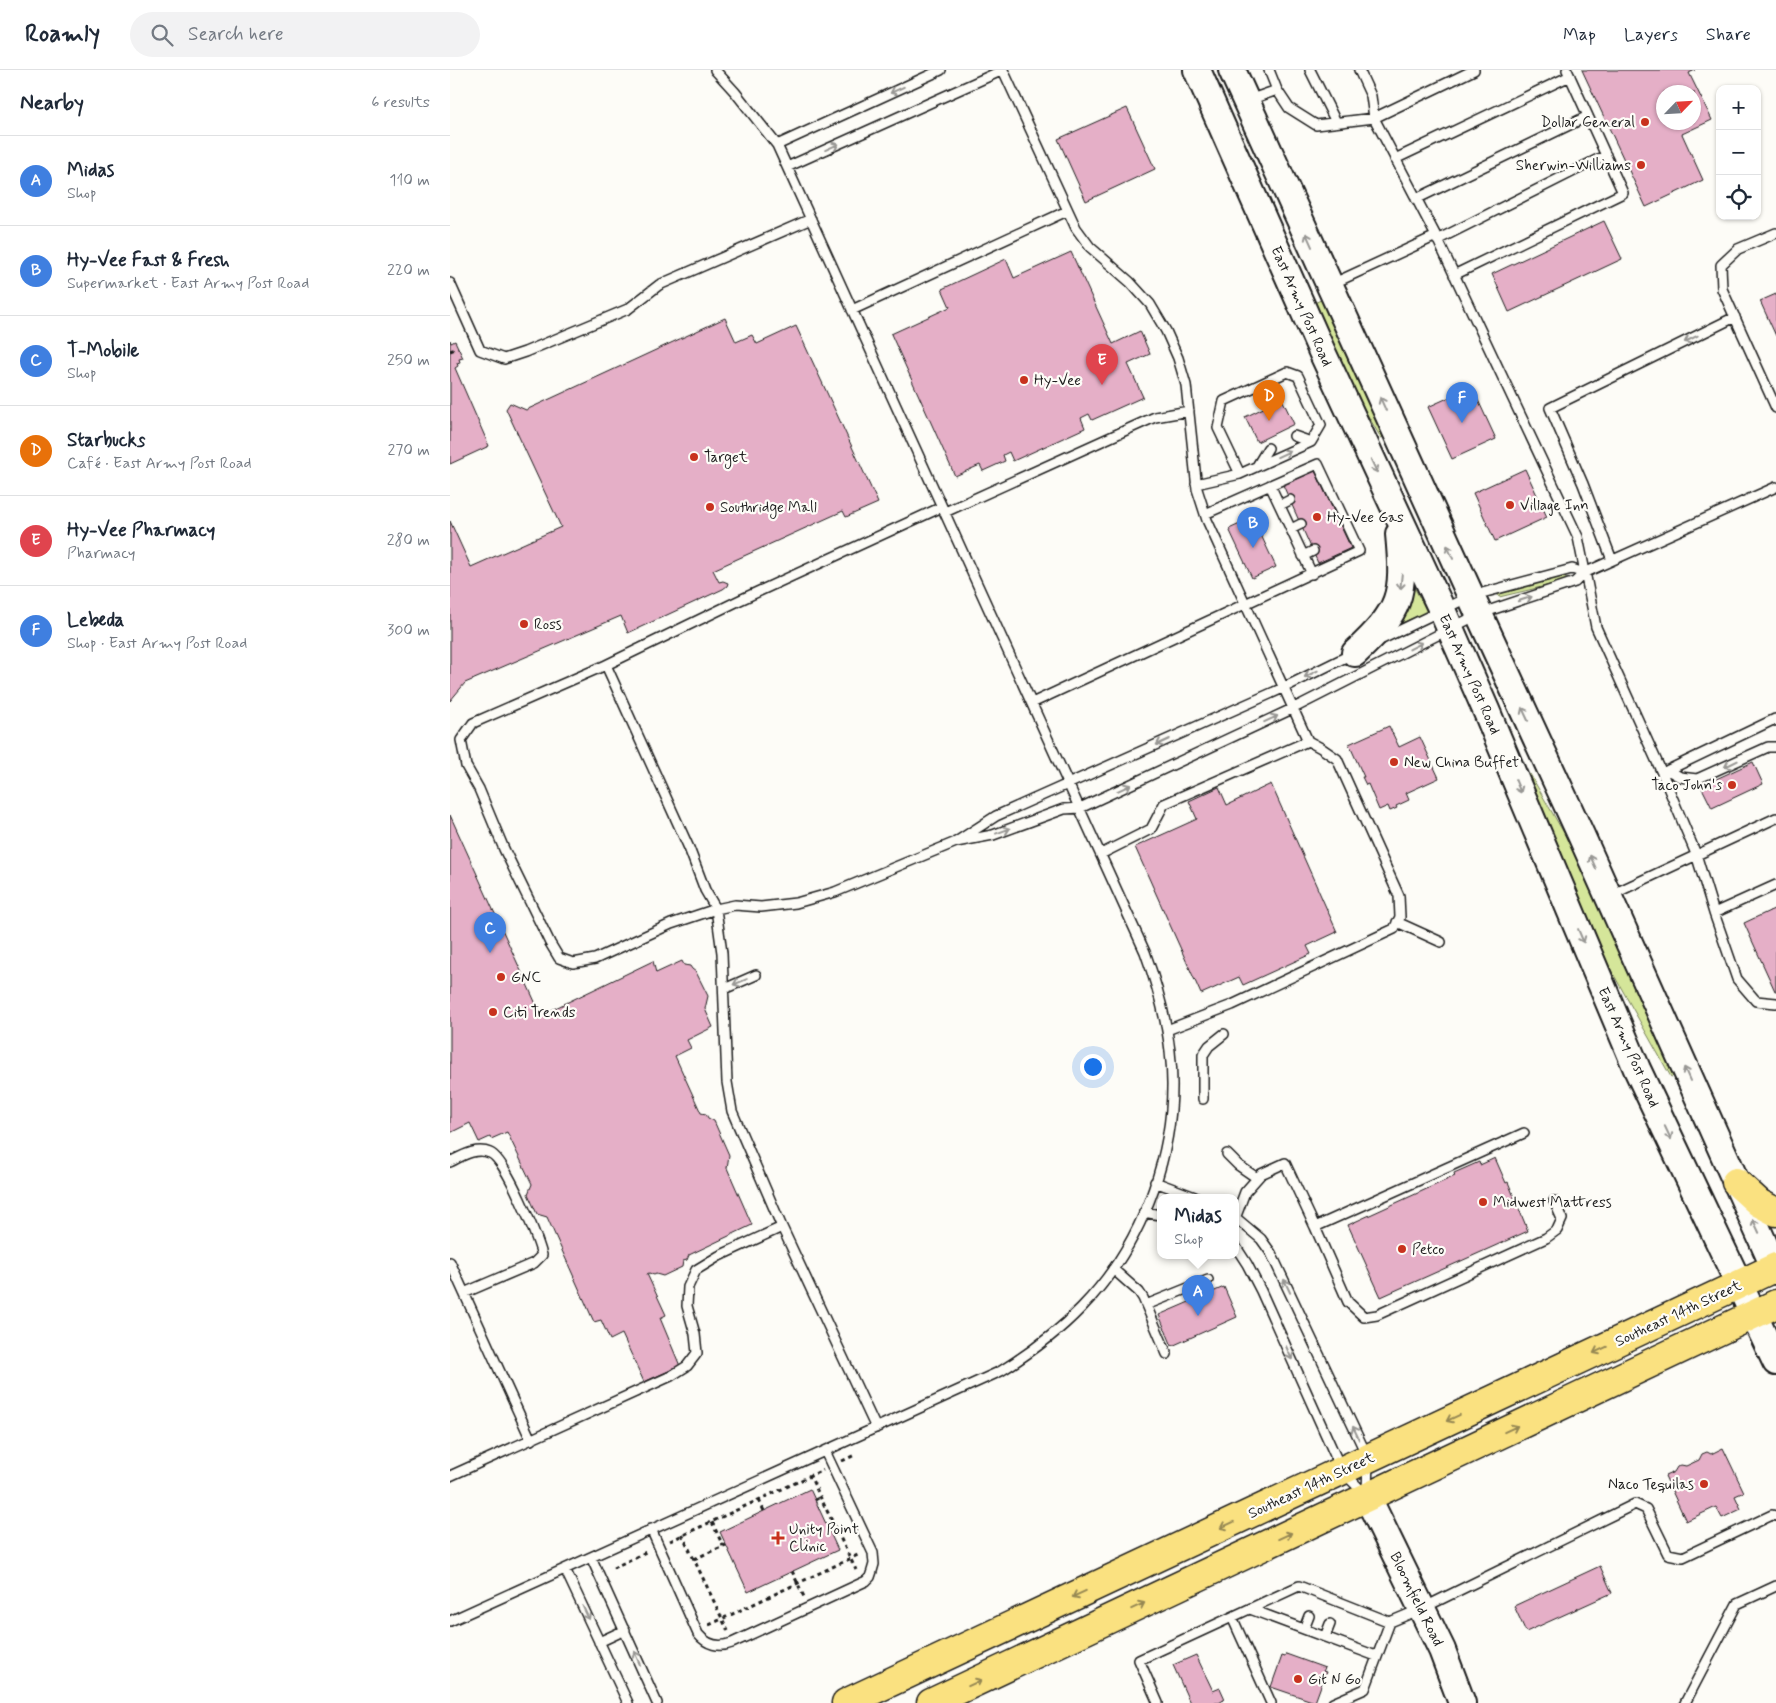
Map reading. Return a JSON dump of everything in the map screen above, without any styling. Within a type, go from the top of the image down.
[{"type":"main road","name":"East Army Post Road","points":[[1197,70],[1323,354],[1446,619],[1637,1068],[1739,1284],[1764,1310],[1776,1362]]},
{"type":"main road","points":[[1232,70],[1776,1268]]},
{"type":"main road","points":[[1225,132],[1259,174],[1298,263],[1318,286],[1329,285]]},
{"type":"main road","points":[[1354,653],[1375,634],[1390,616],[1399,596],[1402,568],[1398,516]]},
{"type":"main road","points":[[1736,1182],[1759,1203],[1776,1212]]},
{"type":"main road","name":"Southeast 14th Street","points":[[846,1703],[1776,1268]]},
{"type":"main road","points":[[931,1703],[1764,1310]]},
{"type":"main road","name":"Bloomfield Road","points":[[1367,1496],[1445,1659],[1462,1703]]},
{"type":"lane","points":[[450,1621],[1001,1371],[1030,1353],[1082,1307],[1113,1269],[1124,1252],[1144,1212],[1155,1182],[1163,1156],[1169,1122],[1172,1087],[1167,1030],[1157,985],[1145,952],[777,145],[736,92],[715,70]]},
{"type":"lane","points":[[777,145],[941,70]]},
{"type":"lane","points":[[787,167],[1003,70],[1076,228],[1090,247],[1130,282],[1150,304],[1166,331],[1178,358],[1186,385],[1196,484],[1205,514],[1308,741],[1337,758],[1399,896],[1400,917],[1394,929],[1378,937],[1232,1005],[1167,1030]]},
{"type":"lane","points":[[1269,70],[1277,90],[1289,108],[1316,125],[1374,118],[1474,70]]},
{"type":"lane","points":[[1310,70],[1336,122]]},
{"type":"lane","points":[[1359,70],[1371,96],[1374,118],[1437,238],[1578,537],[1596,627],[1665,772],[1696,854],[1714,913],[1738,980],[1756,1002],[1776,1003]]},
{"type":"lane","points":[[1395,159],[1568,73],[1623,193],[1454,276]]},
{"type":"lane","points":[[1246,101],[1277,90]]},
{"type":"lane","points":[[1416,200],[1588,116]]},
{"type":"lane","points":[[1329,285],[1437,238],[1606,155]]},
{"type":"lane","points":[[852,310],[1067,211]]},
{"type":"lane","points":[[450,283],[480,350],[504,360],[628,309],[659,286],[811,219]]},
{"type":"lane","points":[[1776,233],[1738,249],[1721,265],[1722,289],[1776,408]]},
{"type":"lane","points":[[1612,560],[1583,484],[1550,408],[1735,317]]},
{"type":"lane","points":[[1196,484],[1240,474],[1311,442],[1321,426],[1298,376],[1287,372],[1224,401],[1218,428],[1240,474]]},
{"type":"lane","points":[[1189,411],[1154,417],[943,509],[749,596],[606,665],[474,723],[461,740],[466,766],[559,958],[573,963],[595,959],[671,924],[716,909],[735,905],[761,907],[796,902],[835,892],[956,842],[996,816],[1283,688],[1354,653],[1446,619],[1475,605],[1575,582],[1584,573],[1776,487]]},
{"type":"lane","points":[[1294,436],[1311,442]]},
{"type":"lane","points":[[1257,466],[1268,448]]},
{"type":"lane","points":[[1032,703],[1359,552],[1335,508],[1318,464],[1205,514]]},
{"type":"lane","points":[[1270,485],[1312,574]]},
{"type":"lane","points":[[1280,505],[1290,500]]},
{"type":"lane","points":[[1291,529],[1301,524]]},
{"type":"lane","points":[[1303,556],[1313,551]]},
{"type":"lane","points":[[956,842],[993,835],[1064,809],[1080,808],[1292,709],[1446,619],[1475,605],[1572,569],[1584,573]]},
{"type":"lane","points":[[606,665],[689,848],[705,890],[716,909],[722,952],[727,1082],[732,1111],[782,1227],[876,1428]]},
{"type":"lane","points":[[1665,772],[1775,719],[1776,721]]},
{"type":"lane","points":[[1101,854],[1151,829],[1164,804],[1308,741]]},
{"type":"lane","points":[[1665,772],[1680,777],[1697,779],[1768,747],[1776,747]]},
{"type":"lane","points":[[1608,896],[1776,818]]},
{"type":"lane","points":[[1714,913],[1776,885]]},
{"type":"lane","points":[[1398,922],[1440,942]]},
{"type":"lane","points":[[724,988],[756,975]]},
{"type":"lane","points":[[1203,1099],[1202,1055],[1208,1046],[1224,1034]]},
{"type":"lane","points":[[1314,1226],[1524,1133]]},
{"type":"lane","points":[[450,1162],[474,1151],[491,1153],[502,1164],[538,1242],[542,1255],[534,1262],[464,1293]]},
{"type":"lane","points":[[1227,1154],[1238,1165],[1257,1178]]},
{"type":"lane","points":[[1239,1209],[1245,1192],[1260,1174],[1285,1163],[1348,1302],[1364,1317],[1377,1316],[1546,1238],[1557,1230],[1562,1219],[1554,1201]]},
{"type":"lane","points":[[1155,1182],[1186,1194]]},
{"type":"lane","points":[[1144,1212],[1157,1214]]},
{"type":"lane","points":[[1239,1220],[1261,1239],[1272,1253],[1368,1458],[1367,1496]]},
{"type":"lane","points":[[450,1476],[671,1376],[687,1366],[697,1353],[695,1334],[688,1306],[688,1287],[696,1270],[719,1256],[782,1227]]},
{"type":"lane","points":[[1239,1252],[1260,1291],[1342,1471],[1367,1496]]},
{"type":"lane","points":[[450,1262],[532,1440]]},
{"type":"lane","points":[[1113,1269],[1139,1292],[1167,1354]]},
{"type":"lane","points":[[1146,1305],[1208,1280]]},
{"type":"lane","points":[[651,1529],[698,1634],[714,1646],[732,1643],[866,1581],[870,1577],[874,1564],[873,1553],[825,1450]]},
{"type":"lane","points":[[1158,1703],[1139,1660],[1299,1586],[1316,1597],[1337,1606],[1390,1622],[1421,1609],[1635,1504],[1646,1509],[1668,1554],[1683,1557],[1772,1515],[1776,1516]]},
{"type":"lane","points":[[591,1557],[657,1703]]},
{"type":"lane","points":[[565,1569],[628,1703]]},
{"type":"lane","points":[[1685,1703],[1737,1604],[1776,1586]]},
{"type":"lane","points":[[1250,1609],[1376,1656]]},
{"type":"lane","points":[[1304,1629],[1309,1616]]},
{"type":"lane","points":[[1232,1617],[1271,1703]]},
{"type":"lane","points":[[1333,1703],[1365,1689],[1390,1622]]},
{"type":"lane","points":[[1325,1637],[1330,1624]]},
{"type":"lane","points":[[599,1642],[625,1630]]},
{"type":"path","points":[[450,351],[458,348]]},
{"type":"path","points":[[613,1568],[855,1455]]},
{"type":"path","points":[[807,1469],[856,1570]]},
{"type":"path","points":[[755,1493],[764,1511]]},
{"type":"path","points":[[815,1500],[820,1497]]},
{"type":"path","points":[[694,1559],[724,1545],[712,1522]]},
{"type":"path","points":[[679,1527],[728,1631]]},
{"type":"path","points":[[709,1625],[862,1553]]},
{"type":"path","points":[[792,1571],[804,1597]]},
{"type":"green space","points":[[1323,299],[1386,436],[1381,438],[1337,363],[1312,304]]},
{"type":"green space","points":[[1565,576],[1567,581],[1499,597],[1497,593]]},
{"type":"green space","points":[[1410,579],[1427,612],[1390,628]]},
{"type":"green space","points":[[1530,774],[1576,854],[1677,1075],[1671,1077],[1587,927],[1526,777]]},
{"type":"building","points":[[1582,70],[1695,70],[1689,73],[1695,85],[1656,85],[1656,130],[1691,130],[1682,134],[1703,180],[1646,207]]},
{"type":"building","points":[[1701,98],[1712,120],[1701,125]]},
{"type":"building","points":[[1127,108],[1155,169],[1086,201],[1058,139]]},
{"type":"building","points":[[1604,221],[1622,259],[1509,312],[1492,274]]},
{"type":"building","name":"Hy-Vee","points":[[1071,252],[1113,344],[1140,331],[1150,354],[1128,364],[1143,397],[1092,420],[1089,414],[1081,418],[1085,428],[1013,461],[1009,452],[1003,455],[1005,461],[983,471],[980,465],[955,476],[891,334],[950,307],[942,289],[1006,259],[1014,278]]},
{"type":"building","points":[[1776,294],[1776,336],[1760,301]]},
{"type":"building","name":"Southridge Mall","points":[[725,318],[736,342],[752,335],[757,344],[796,326],[878,503],[846,517],[843,511],[713,570],[719,582],[728,583],[727,586],[628,633],[621,616],[465,683],[450,701],[450,521],[471,567],[561,527],[506,409],[510,403],[526,410]]},
{"type":"building","points":[[450,340],[451,343],[455,341],[463,358],[459,359],[460,362],[457,363],[458,366],[455,368],[489,446],[450,464]]},
{"type":"building","points":[[1472,387],[1496,439],[1452,459],[1428,407]]},
{"type":"building","points":[[1282,399],[1294,424],[1257,442],[1245,417]]},
{"type":"building","name":"Village Inn","points":[[1525,469],[1547,517],[1495,541],[1473,493]]},
{"type":"building","name":"Hy-Vee Gas","points":[[1315,471],[1351,548],[1318,563],[1283,485]]},
{"type":"building","points":[[1253,518],[1276,567],[1252,578],[1229,529]]},
{"type":"building","name":"New China Buffet","points":[[1389,726],[1399,747],[1420,737],[1439,778],[1406,793],[1409,800],[1390,811],[1388,806],[1379,810],[1368,784],[1366,785],[1362,777],[1364,777],[1349,744]]},
{"type":"building","name":"Taco John's","points":[[1753,762],[1763,784],[1712,808],[1701,786]]},
{"type":"building","points":[[1271,784],[1337,932],[1307,946],[1311,954],[1243,985],[1239,977],[1201,994],[1135,847],[1197,819],[1189,801],[1219,787],[1227,805]]},
{"type":"building","points":[[450,815],[541,1015],[653,961],[656,973],[682,961],[684,965],[690,966],[696,972],[708,996],[705,1009],[713,1027],[687,1040],[691,1048],[675,1056],[701,1113],[706,1114],[708,1118],[714,1121],[729,1155],[727,1168],[752,1225],[689,1255],[687,1260],[683,1261],[682,1267],[663,1276],[647,1274],[666,1315],[660,1318],[680,1366],[644,1382],[622,1334],[610,1340],[601,1320],[594,1322],[547,1217],[537,1214],[528,1194],[532,1184],[507,1132],[479,1142],[470,1123],[450,1133]]},
{"type":"building","points":[[1776,908],[1776,991],[1775,991],[1744,923]]},
{"type":"building","points":[[1495,1158],[1506,1183],[1508,1182],[1528,1231],[1381,1297],[1348,1225],[1455,1176],[1454,1173],[1479,1162],[1480,1165]]},
{"type":"building","points":[[1224,1287],[1237,1317],[1172,1346],[1159,1315]]},
{"type":"building","name":"Naco Tequilas","points":[[1723,1448],[1744,1492],[1735,1496],[1741,1509],[1722,1518],[1716,1507],[1686,1521],[1665,1476],[1674,1472],[1681,1465],[1686,1466],[1699,1460],[1702,1454],[1707,1452],[1711,1454]]},
{"type":"building","name":"Unity Point Clinic","points":[[810,1489],[838,1550],[748,1592],[720,1532]]},
{"type":"building","points":[[1600,1566],[1612,1593],[1526,1632],[1514,1606]]},
{"type":"building","name":"Git N Go","points":[[1286,1654],[1325,1668],[1323,1671],[1326,1672],[1315,1702],[1271,1687],[1282,1656],[1285,1657]]},
{"type":"building","points":[[1196,1655],[1213,1691],[1220,1688],[1225,1699],[1219,1703],[1190,1703],[1173,1665]]},
{"type":"place","name":"Dollar General","points":[[1645,122]]},
{"type":"place","name":"Sherwin-Williams","points":[[1641,165]]},
{"type":"place","name":"Hy-Vee","points":[[1024,380]]},
{"type":"place","name":"Hy-Vee Pharmacy","points":[[1102,385]]},
{"type":"place","name":"Starbucks","points":[[1269,421]]},
{"type":"place","name":"Lebeda","points":[[1462,423]]},
{"type":"place","name":"Target","points":[[694,457]]},
{"type":"place","name":"Village Inn","points":[[1510,505]]},
{"type":"place","name":"Southridge Mall","points":[[710,507]]},
{"type":"place","name":"Hy-Vee Gas","points":[[1317,517]]},
{"type":"place","name":"Hy-Vee Fast & Fresh","points":[[1253,548]]},
{"type":"place","name":"Ross","points":[[524,624]]},
{"type":"place","name":"New China Buffet","points":[[1394,762]]},
{"type":"place","name":"Taco John's","points":[[1732,785]]},
{"type":"place","name":"T-Mobile","points":[[490,953]]},
{"type":"place","name":"GNC","points":[[501,977]]},
{"type":"place","name":"Citi Trends","points":[[493,1012]]},
{"type":"place","name":"Midwest Mattress","points":[[1483,1202]]},
{"type":"place","name":"Petco","points":[[1402,1249]]},
{"type":"place","name":"Midas","points":[[1198,1316]]},
{"type":"place","name":"Naco Tequilas","points":[[1704,1484]]},
{"type":"place","name":"Unity Point Clinic","points":[[778,1538]]},
{"type":"place","name":"Git N Go","points":[[1298,1679]]}]
